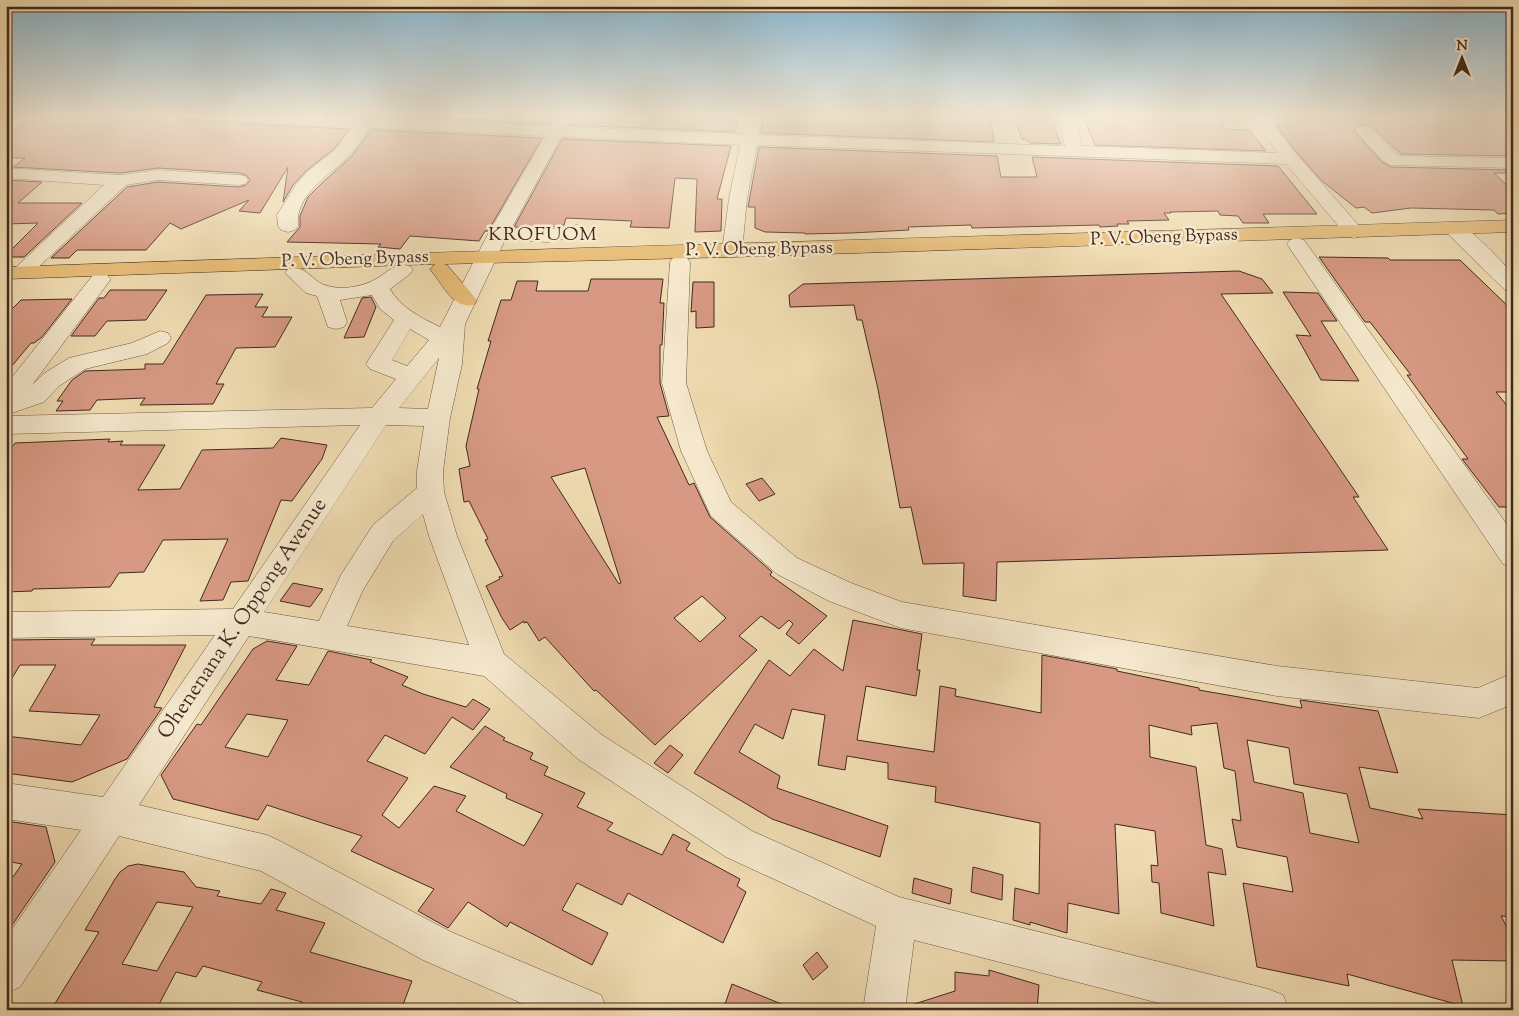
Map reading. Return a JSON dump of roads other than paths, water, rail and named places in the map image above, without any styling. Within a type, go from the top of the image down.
[{"type":"highway","name":"P. V. Obeng Bypass","points":[[12,276],[100,279],[440,269],[485,262],[680,262],[1297,244],[1459,233],[1513,226]]},
{"type":"highway","name":"P. V. Obeng Bypass","points":[[12,276],[485,262],[732,251],[1354,232],[1459,233],[1513,236]]},
{"type":"highway","points":[[440,269],[454,321]]},
{"type":"street","points":[[288,226],[288,215],[302,190],[314,174],[327,164]]},
{"type":"street","name":"Ohenenana K. Oppong Avenue","points":[[6,973],[110,816],[243,622],[379,416],[454,321],[498,234],[537,164]]},
{"type":"street","points":[[732,251],[738,199],[745,164]]},
{"type":"street","points":[[1296,164],[1354,232]]},
{"type":"street","points":[[6,174],[120,180],[158,175],[239,180]]},
{"type":"street","points":[[12,276],[120,180]]},
{"type":"street","points":[[498,234],[548,236],[577,231]]},
{"type":"street","points":[[1459,233],[1513,285]]},
{"type":"street","points":[[1297,244],[1513,556]]},
{"type":"street","points":[[680,262],[674,383],[694,451],[721,509],[787,566],[840,592],[901,615],[1277,681],[1479,704],[1513,688]]},
{"type":"street","points":[[295,273],[314,288],[345,294],[378,287],[403,270]]},
{"type":"street","points":[[6,402],[100,279]]},
{"type":"street","points":[[378,287],[388,304],[406,318],[454,321],[450,364],[438,418],[430,492],[443,536],[492,663],[590,747],[739,844],[897,916],[1268,1010]]},
{"type":"street","points":[[327,292],[336,322]]},
{"type":"street","points":[[406,318],[378,364],[412,376]]},
{"type":"street","points":[[6,407],[35,396],[51,380],[77,363],[139,349],[160,338]]},
{"type":"street","points":[[6,426],[379,416],[438,418]]},
{"type":"street","points":[[327,636],[351,584],[383,533],[430,492]]},
{"type":"street","points":[[6,624],[243,622],[492,663]]},
{"type":"street","points":[[6,801],[110,816],[267,854],[437,946],[586,1010]]},
{"type":"street","points":[[884,1010],[897,916]]},
{"type":"district","name":"KROFUOM","points":[[543,235]]}]
